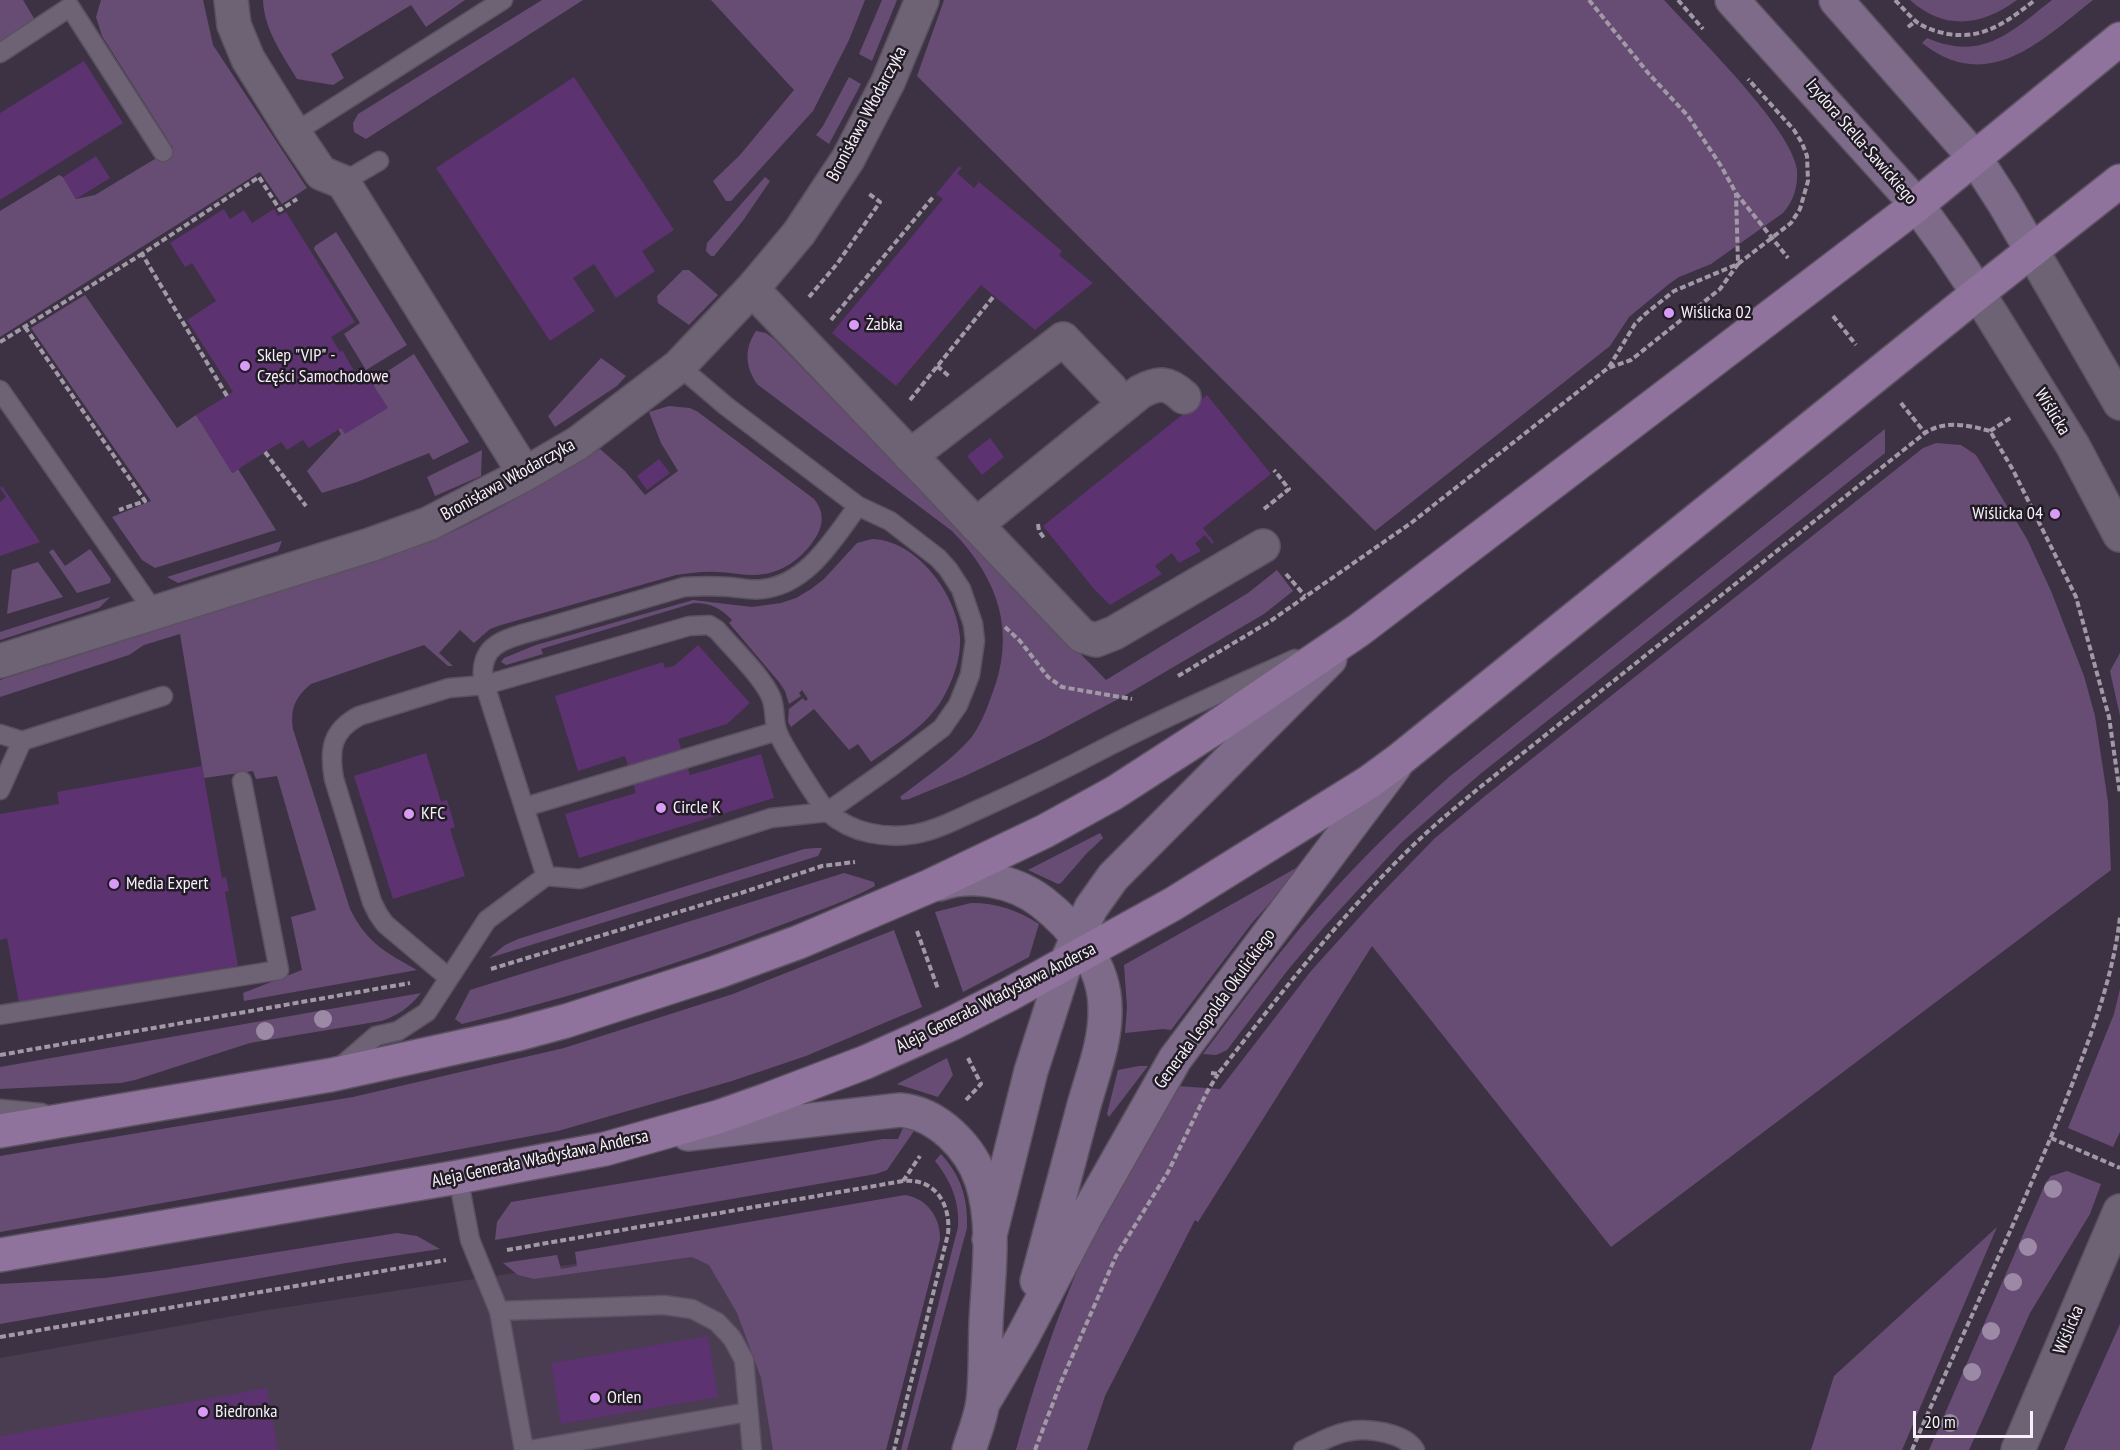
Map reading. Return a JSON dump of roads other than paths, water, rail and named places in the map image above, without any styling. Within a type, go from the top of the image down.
[{"type":"main road","name":"Izydora Stella-Sawickiego","points":[[1732,0],[1917,205],[1978,293]]},
{"type":"main road","points":[[1836,0],[1975,158],[2031,251]]},
{"type":"main road","points":[[0,1131],[331,1075],[514,1035],[632,1000],[800,942],[930,886],[1045,831],[1114,793],[1283,683],[1359,630],[1917,205],[2120,39]]},
{"type":"main road","name":"Aleja Generała Władysława Andersa","points":[[0,1255],[458,1177],[606,1149],[642,1140],[748,1106],[866,1062],[951,1024],[1087,947],[1173,904],[1369,782],[2120,181]]},
{"type":"main road","name":"Generała Leopolda Okulickiego","points":[[989,1239],[1031,1071],[1087,947],[1091,908],[1113,877],[1359,630]]},
{"type":"main road","name":"Generała Leopolda Okulickiego","points":[[969,1450],[983,1403],[1022,1338],[1092,1205],[1175,1059],[1399,760]]},
{"type":"main road","name":"Generała Leopolda Okulickiego","points":[[930,886],[963,878],[991,880],[1037,898],[1058,914],[1087,947],[1100,979],[1106,1006],[1103,1031],[1022,1338]]},
{"type":"main road","name":"Generała Leopolda Okulickiego","points":[[642,1140],[900,1110],[910,1111],[942,1127],[953,1136],[973,1161],[982,1182],[988,1218],[983,1403]]},
{"type":"street","points":[[231,0],[234,25],[248,59],[321,173],[343,182],[525,474]]},
{"type":"street","name":"Bronisława Włodarczyka","points":[[0,661],[370,545],[428,524],[525,474],[578,443],[679,366],[752,289],[799,233],[848,159],[888,82],[922,0]]},
{"type":"street","points":[[2031,251],[2120,403]]},
{"type":"street","points":[[752,289],[1076,631],[1090,639],[1103,638],[1114,633],[1263,546]]},
{"type":"street","name":"Wiślicka","points":[[1978,293],[2073,446],[2120,535]]},
{"type":"street","points":[[910,456],[1063,339],[1111,389]]},
{"type":"street","points":[[976,525],[1140,392],[1155,385],[1164,384],[1184,397]]},
{"type":"street","name":"Wiślicka","points":[[2018,1450],[2120,1210]]},
{"type":"lane","points":[[294,133],[503,0]]},
{"type":"lane","points":[[0,53],[70,7],[163,152]]},
{"type":"lane","points":[[343,182],[380,161]]},
{"type":"lane","points":[[331,1075],[376,1036],[398,1031],[427,1012],[487,920],[546,876],[580,879],[771,818],[827,812],[891,768],[942,728],[951,718],[965,691],[974,658],[975,640],[969,607],[948,569],[930,551],[891,521],[858,506],[726,406],[679,366]]},
{"type":"lane","points":[[0,390],[155,613]]},
{"type":"lane","points":[[546,876],[485,685],[483,665],[495,646],[523,635],[684,587],[763,589],[780,585],[809,567],[820,556],[858,506]]},
{"type":"lane","points":[[449,978],[385,924],[372,902],[334,779],[331,762],[332,748],[337,734],[359,716],[449,688],[485,685],[689,626],[709,625],[717,630],[766,688],[774,705],[777,731],[827,812],[863,832],[884,836],[908,834],[929,830],[1034,783],[1160,720],[1359,630]]},
{"type":"lane","points":[[0,734],[22,741],[163,696]]},
{"type":"lane","points":[[525,807],[777,731]]},
{"type":"lane","points":[[0,790],[22,741]]},
{"type":"lane","points":[[0,1015],[279,970],[242,781]]},
{"type":"lane","points":[[0,1109],[82,1117]]},
{"type":"lane","points":[[458,1177],[470,1240],[499,1311],[524,1450]]},
{"type":"lane","points":[[499,1311],[664,1305],[692,1309],[717,1322],[732,1338],[744,1360],[752,1450]]},
{"type":"lane","points":[[529,1450],[748,1412]]},
{"type":"lane","points":[[1303,1450],[1346,1432],[1364,1431],[1383,1432],[1400,1437],[1411,1443],[1415,1450]]},
{"type":"place","name":"Wiślicka 02","points":[[1669,313]]},
{"type":"place","name":"Żabka","points":[[854,325]]},
{"type":"place","name":"Sklep \"VIP\" - Części Samochodowe","points":[[245,366]]},
{"type":"place","name":"Wiślicka 04","points":[[2055,514]]},
{"type":"place","name":"Circle K","points":[[661,808]]},
{"type":"place","name":"KFC","points":[[409,814]]},
{"type":"place","name":"Media Expert","points":[[114,884]]},
{"type":"place","name":"Orlen","points":[[595,1398]]},
{"type":"place","name":"Biedronka","points":[[203,1412]]}]
